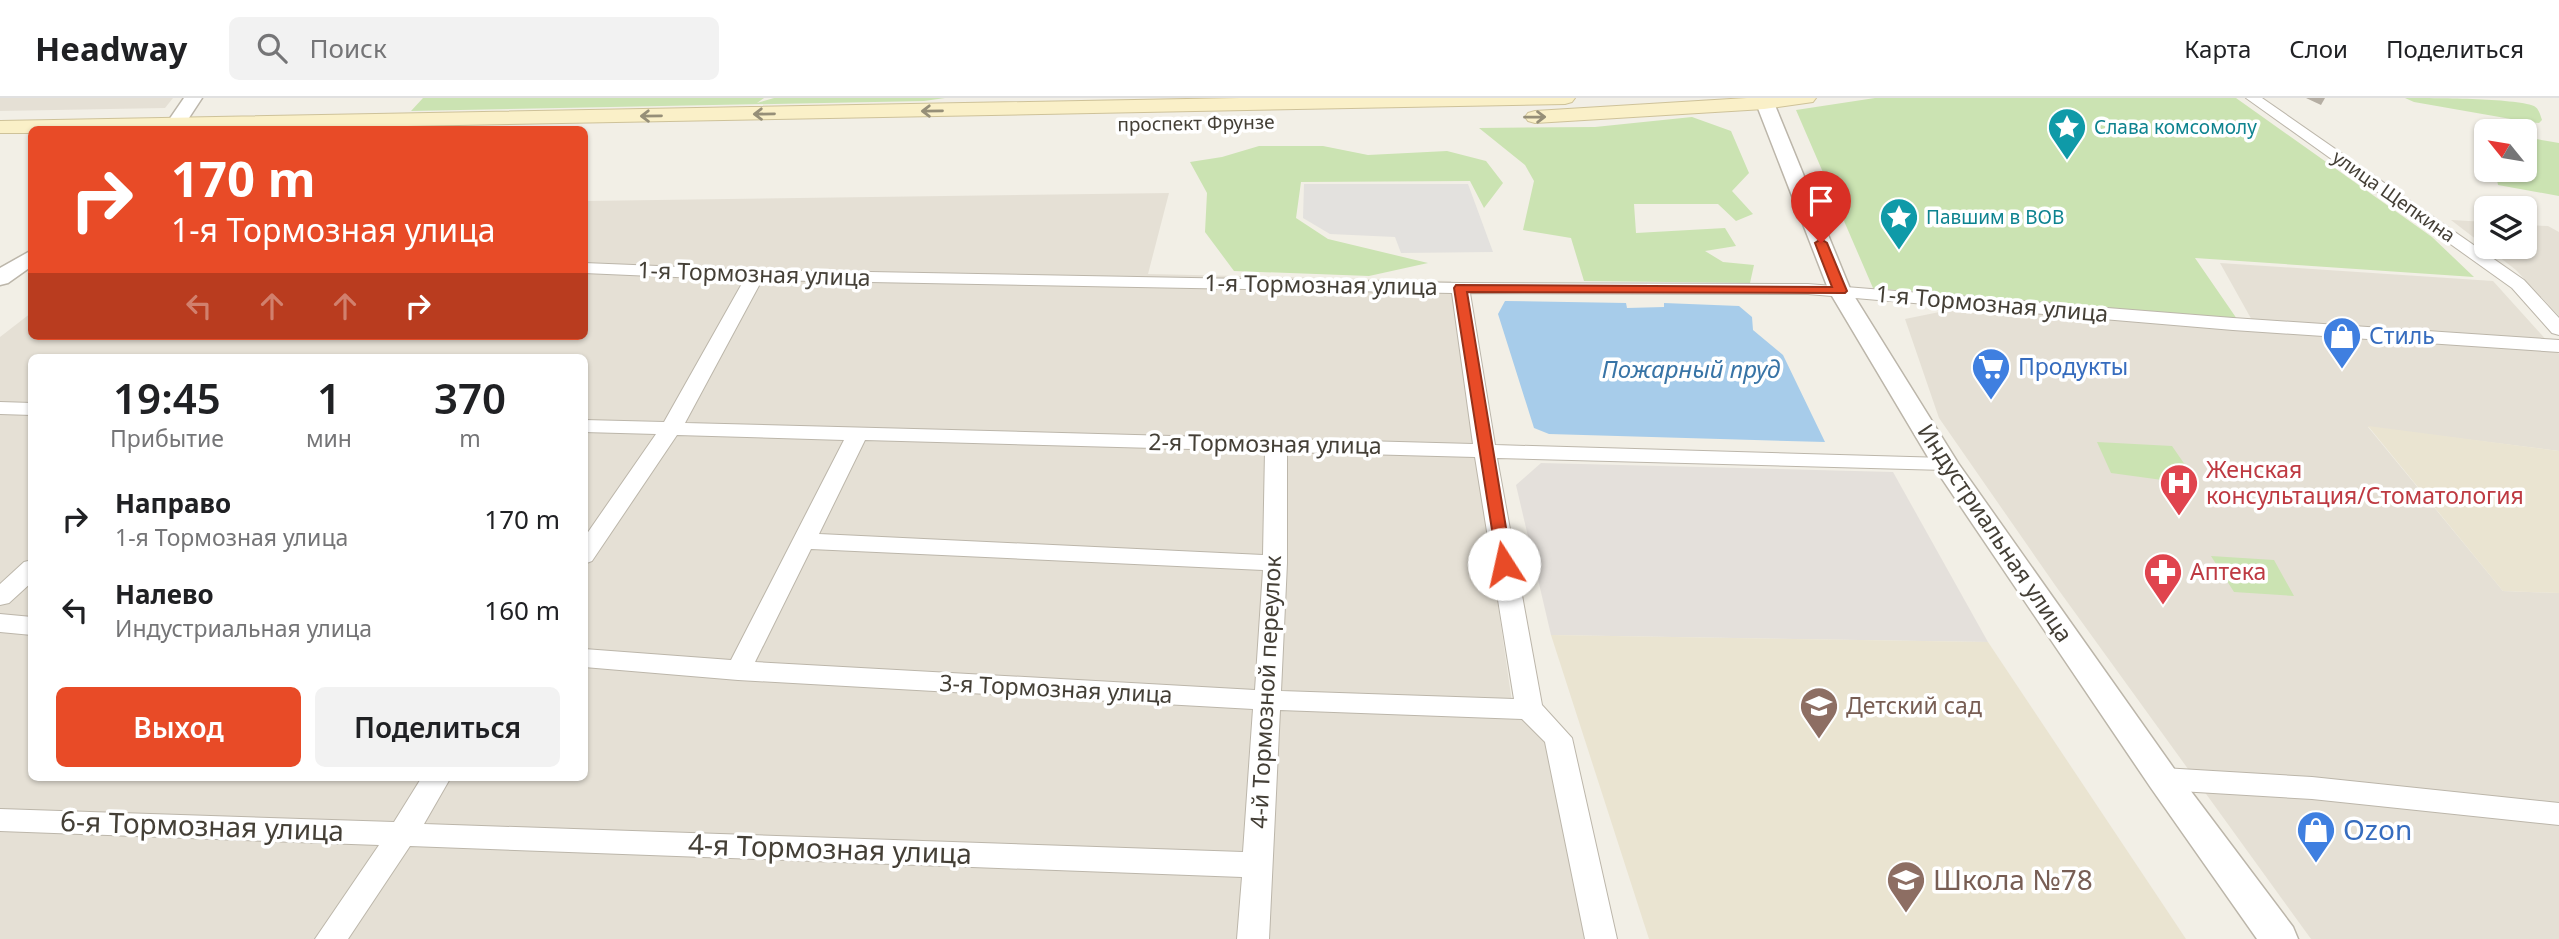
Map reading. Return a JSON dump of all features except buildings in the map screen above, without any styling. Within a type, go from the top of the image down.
[{"type":"main road","name":"проспект Фрунзе","points":[[220,126],[1565,98]]},
{"type":"main road","name":"проспект Фрунзе","points":[[588,134],[1548,117],[1806,98]]},
{"type":"main road","name":"проспект Фрунзе","points":[[0,127],[28,127]]},
{"type":"main road","points":[[0,145],[28,145]]},
{"type":"street","points":[[173,126],[193,98]]},
{"type":"street","name":"улица Щепкина","points":[[2253,98],[2518,284],[2559,329]]},
{"type":"street","name":"Индустриальная улица","points":[[1763,101],[1840,291],[1945,464],[2163,779],[2279,939]]},
{"type":"street","points":[[0,278],[28,259]]},
{"type":"street","name":"1-я Тормозная улица","points":[[588,268],[756,275],[1460,288],[1840,291],[2224,324],[2559,346]]},
{"type":"street","points":[[588,550],[671,427],[756,275]]},
{"type":"street","points":[[1460,288],[1487,450],[1495,516],[1529,709],[1558,738],[1601,939]]},
{"type":"street","points":[[0,408],[28,410]]},
{"type":"street","name":"2-я Тормозная улица","points":[[588,426],[1945,464]]},
{"type":"street","points":[[738,671],[859,433]]},
{"type":"street","name":"4-й Тормозной переулок","points":[[1253,939],[1275,563],[1276,445]]},
{"type":"street","points":[[805,541],[1275,563]]},
{"type":"street","points":[[0,597],[28,572]]},
{"type":"street","points":[[0,623],[28,626]]},
{"type":"street","name":"3-я Тормозная улица","points":[[588,658],[738,671],[1266,702],[1529,709]]},
{"type":"street","points":[[2163,779],[2233,781],[2451,800],[2559,814]]},
{"type":"street","points":[[331,939],[403,833],[435,781]]},
{"type":"street","name":"6-я Тормозная улица","points":[[0,820],[403,833]]},
{"type":"street","name":"4-я Тормозная улица","points":[[403,833],[1256,865]]},
{"type":"shaded area","points":[[0,98],[173,98],[165,108],[0,111]]},
{"type":"shaded area","points":[[1304,184],[1468,184],[1493,252],[1401,253],[1395,237],[1330,234],[1303,218]]},
{"type":"shaded area","points":[[1169,193],[1148,274],[1451,281],[1512,702],[1556,737],[1599,939],[0,939],[0,337],[28,315],[28,340],[588,340],[588,201]]},
{"type":"shaded area","points":[[2451,220],[2474,221],[2474,238]]},
{"type":"shaded area","points":[[2537,226],[2548,226],[2559,232],[2559,316],[2516,270],[2502,259],[2537,259]]},
{"type":"shaded area","points":[[2220,263],[2493,281],[2559,354],[2559,451],[2368,427],[2503,591],[2559,593],[2559,939],[2311,939],[2055,585],[1939,418],[1905,319],[1969,306],[2258,331]]},
{"type":"shaded area","points":[[2368,426],[2559,451],[2559,593],[2503,591]]},
{"type":"shaded area","points":[[1541,463],[1893,472],[1988,642],[1551,635],[1516,485]]},
{"type":"shaded area","name":"Детский сад","points":[[1551,635],[1988,642],[2186,939],[1649,939]]},
{"type":"green space","points":[[423,98],[764,98],[757,103],[774,98],[945,98],[924,101],[411,111]]},
{"type":"green space","points":[[1875,98],[2236,98],[2432,237],[2474,277],[2195,258],[2237,319],[1873,288],[1796,110]]},
{"type":"green space","points":[[2405,98],[2524,103],[2536,107],[2542,120],[2538,123],[2538,119],[2511,119],[2414,102]]},
{"type":"green space","points":[[1692,117],[1731,131],[1749,173],[1732,191],[1753,214],[1736,221],[1718,204],[1634,204],[1636,233],[1725,228],[1736,246],[1705,251],[1723,262],[1754,265],[1750,283],[1584,281],[1571,238],[1523,230],[1534,181],[1525,165],[1479,128],[1595,127]]},
{"type":"green space","points":[[2538,139],[2559,143],[2559,196],[2498,185],[2497,182],[2538,182]]},
{"type":"green space","points":[[1259,146],[1323,146],[1368,155],[1447,151],[1486,161],[1503,183],[1484,208],[1470,181],[1301,182],[1296,218],[1328,239],[1428,263],[1369,276],[1234,271],[1205,232],[1207,193],[1190,162],[1222,157]]},
{"type":"green space","points":[[2097,442],[2172,446],[2199,485],[2111,473]]},
{"type":"green space","points":[[2211,556],[2274,560],[2294,596],[2234,592]]},
{"type":"water","name":"Пожарный пруд","points":[[1505,301],[1626,303],[1627,308],[1664,307],[1664,303],[1739,306],[1752,317],[1753,330],[1783,355],[1825,442],[1549,434],[1534,428],[1498,314]]},
{"type":"place","name":"Слава комсомолу","points":[[2067,161]]},
{"type":"place","name":"Павшим в ВОВ","points":[[1899,251]]},
{"type":"place","name":"Стиль","points":[[2342,370]]},
{"type":"place","name":"Продукты","points":[[1991,401]]},
{"type":"place","name":"Женская консультация/Стоматология","points":[[2179,517]]},
{"type":"place","name":"Аптека","points":[[2163,606]]},
{"type":"place","name":"Детский сад","points":[[1819,740]]},
{"type":"place","name":"Ozon","points":[[2316,864]]},
{"type":"place","name":"Школа №78","points":[[1906,914]]},
{"type":"route","points":[[1504,564],[1460,288],[1840,291],[1821,243]]}]
